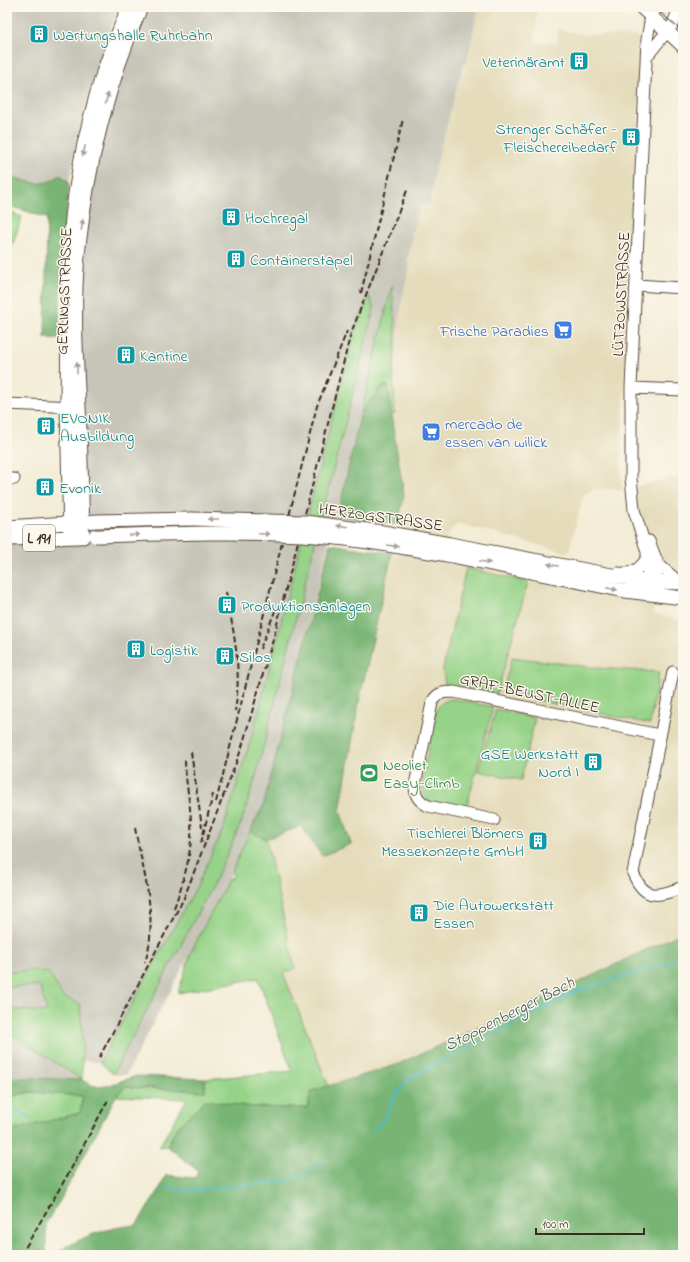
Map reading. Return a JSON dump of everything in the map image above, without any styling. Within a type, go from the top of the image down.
[{"type":"main road","name":"GERLINGSTRASSE","points":[[70,537],[76,524],[69,246],[78,180],[95,104],[104,72],[128,7]]},
{"type":"main road","name":"GERLINGSTRASSE","points":[[73,407],[78,247],[88,178],[114,75],[141,7]]},
{"type":"main road","points":[[650,10],[666,31],[683,46]]},
{"type":"main road","name":"HERZOGSTRASSE","points":[[76,524],[97,521],[192,519],[292,521],[344,526],[448,549],[625,592],[683,582]]},
{"type":"main road","name":"GERLINGSTRASSE","points":[[76,524],[89,537]]},
{"type":"main road","name":"L 191","points":[[7,527],[76,524]]},
{"type":"main road","name":"HERZOGSTRASSE","points":[[70,537],[230,533],[303,535],[381,544],[448,549],[592,573],[652,587],[683,598]]},
{"type":"main road","name":"L 191","points":[[7,539],[70,537]]},
{"type":"street","points":[[648,55],[673,24],[680,9]]},
{"type":"street","name":"LÜTZOWSTRASSE","points":[[650,10],[636,284],[632,388],[631,493],[634,510],[647,552],[652,587]]},
{"type":"street","points":[[636,284],[683,288]]},
{"type":"street","points":[[632,388],[683,390]]},
{"type":"street","points":[[7,404],[73,407]]},
{"type":"street","name":"LÜTZOWSTRASSE","points":[[642,533],[651,543],[658,564],[652,587]]},
{"type":"street","points":[[592,573],[602,569],[629,573],[640,567],[647,558]]},
{"type":"street","points":[[658,564],[674,578],[683,582]]},
{"type":"street","points":[[673,672],[659,736],[633,873],[637,883],[643,890],[650,894],[658,896],[683,887]]},
{"type":"street","name":"GRAF-BEUST-ALLEE","points":[[494,820],[428,806],[421,802],[415,794],[415,785],[432,703],[438,694],[443,692],[454,692],[659,736]]},
{"type":"shaded area","points":[[7,7],[118,7],[90,91],[69,182],[53,189],[7,185]]},
{"type":"shaded area","points":[[150,7],[479,7],[466,64],[464,63],[435,169],[430,205],[420,205],[411,236],[413,236],[407,263],[410,264],[402,300],[393,376],[361,413],[263,806],[219,899],[126,1075],[113,1074],[216,878],[241,823],[256,776],[374,309],[368,296],[353,336],[254,729],[224,827],[197,886],[100,1062],[82,1060],[83,1038],[63,997],[49,973],[32,970],[7,972],[7,539],[70,538],[88,178],[107,126],[120,82]]},
{"type":"shaded area","points":[[479,7],[537,7],[535,42],[557,43],[558,29],[588,36],[590,34],[639,36],[639,43],[642,43],[621,466],[622,490],[594,488],[584,495],[568,553],[464,525],[457,525],[448,535],[441,562],[461,566],[592,573],[648,583],[654,614],[683,621],[683,931],[573,985],[396,1065],[329,1087],[283,972],[295,969],[266,839],[301,826],[322,856],[351,843],[340,811],[359,702],[392,553],[399,554],[404,526],[404,522],[399,521],[404,495],[391,415],[395,414],[393,376],[402,300],[410,265],[407,263],[413,237],[411,236],[420,204],[430,205],[435,169],[466,63]],"holes":[[[597,668],[659,672],[502,693]],[[446,700],[475,773],[466,809],[436,711],[440,704]]]},
{"type":"shaded area","points":[[683,475],[683,571],[657,583],[632,488]]},
{"type":"shaded area","points":[[40,986],[47,1013],[7,1009],[7,987]]},
{"type":"shaded area","points":[[7,1031],[34,1048],[82,1080],[7,1077]]},
{"type":"green space","points":[[7,175],[28,182],[41,183],[54,180],[60,175],[69,182],[61,263],[59,339],[45,338],[47,218],[7,205]]},
{"type":"green space","points":[[7,211],[22,217],[10,252],[7,251]]},
{"type":"green space","points":[[392,286],[396,340],[393,376],[395,414],[391,415],[388,386],[382,387],[361,413]]},
{"type":"green space","points":[[369,296],[374,309],[256,776],[241,823],[216,878],[113,1074],[100,1062],[197,886],[224,827],[254,729],[353,336]]},
{"type":"green space","points":[[382,386],[388,386],[391,415],[404,495],[399,520],[404,522],[404,526],[337,516],[361,413]]},
{"type":"green space","points":[[330,544],[392,553],[359,702],[340,811],[351,844],[322,856],[301,826],[266,839],[250,831],[263,806]]},
{"type":"green space","points":[[466,568],[528,582],[497,694],[445,685],[443,668]]},
{"type":"green space","points":[[512,657],[597,668],[659,672],[650,724],[502,693]]},
{"type":"green space","points":[[454,699],[493,707],[466,809],[429,802],[423,795],[421,786],[436,711],[439,705],[443,702]]},
{"type":"green space","points":[[496,709],[535,718],[521,780],[478,771]]},
{"type":"green space","points":[[250,831],[266,839],[295,969],[283,973],[329,1087],[312,1091],[307,1108],[253,1107],[205,1100],[177,1128],[167,1146],[159,1147],[187,1099],[116,1096],[125,1087],[205,1091],[205,1079],[292,1071],[258,978],[178,993],[191,952],[229,878],[231,879],[234,874],[231,873]]},
{"type":"green space","points":[[683,932],[683,1255],[54,1255],[73,1243],[93,1234],[113,1228],[136,1225],[158,1192],[166,1175],[195,1178],[198,1171],[167,1146],[177,1128],[205,1100],[253,1107],[307,1108],[312,1091],[396,1065],[573,985]]},
{"type":"green space","points":[[32,970],[49,973],[63,997],[80,1004],[83,1038],[82,1080],[7,1031],[7,1009],[47,1012],[40,986],[7,987],[7,972]]},
{"type":"green space","points":[[137,1076],[205,1079],[205,1091],[125,1087],[116,1096],[62,1197],[46,1223],[46,1253],[49,1255],[7,1255],[7,1132],[80,1113],[83,1096],[30,1092],[7,1097],[7,1077],[82,1080],[94,1086],[109,1085]]},
{"type":"green space","points":[[30,1092],[83,1096],[80,1113],[7,1132],[7,1097]]},
{"type":"waterway","name":"Stoppenberger Bach","points":[[374,1130],[384,1119],[394,1097],[411,1077],[577,991],[683,958]]},
{"type":"waterway","name":"Stoppenberger Bach","points":[[7,1106],[30,1117]]},
{"type":"waterway","name":"Stoppenberger Bach","points":[[168,1187],[182,1191],[285,1181],[304,1175],[325,1161]]},
{"type":"tram line","points":[[654,7],[683,32]]},
{"type":"railway","points":[[361,293],[403,119]]},
{"type":"railway","points":[[99,1058],[184,898],[241,750],[274,636],[351,333],[408,188]]},
{"type":"railway","points":[[216,802],[317,406],[347,331]]},
{"type":"railway","points":[[226,592],[236,651],[238,680],[235,711]]},
{"type":"railway","points":[[260,649],[275,611]]},
{"type":"railway","points":[[191,752],[202,827]]},
{"type":"railway","points":[[174,908],[184,876],[191,843],[190,805],[185,759]]},
{"type":"railway","points":[[201,843],[213,794]]},
{"type":"railway","points":[[135,828],[150,912],[149,946],[145,962]]},
{"type":"railway","points":[[21,1255],[71,1169],[108,1100]]},
{"type":"place","name":"Wartungshalle Ruhrbahn","points":[[39,34]]},
{"type":"place","name":"Veterinäramt","points":[[579,61]]},
{"type":"place","name":"Strenger Schäfer - Fleischereibedarf","points":[[631,137]]},
{"type":"place","name":"Hochregal","points":[[231,217]]},
{"type":"place","name":"Containerstapel","points":[[236,259]]},
{"type":"place","name":"Frische Paradies","points":[[563,330]]},
{"type":"place","name":"Kantine","points":[[126,355]]},
{"type":"place","name":"EVONIK Ausbildung","points":[[46,426]]},
{"type":"place","name":"mercado de essen van wilick","points":[[431,432]]},
{"type":"place","name":"Evonik","points":[[45,487]]},
{"type":"place","name":"Produktionsanlagen","points":[[227,605]]},
{"type":"place","name":"Logistik","points":[[136,649]]},
{"type":"place","name":"Silos","points":[[225,656]]},
{"type":"place","name":"GSE Werkstatt Nord I","points":[[593,762]]},
{"type":"place","name":"Neoliet Easy-Climb","points":[[369,773]]},
{"type":"place","name":"Tischlerei Blömers Messekonzepte GmbH","points":[[538,841]]},
{"type":"place","name":"Die Autowerkstatt Essen","points":[[419,913]]}]
